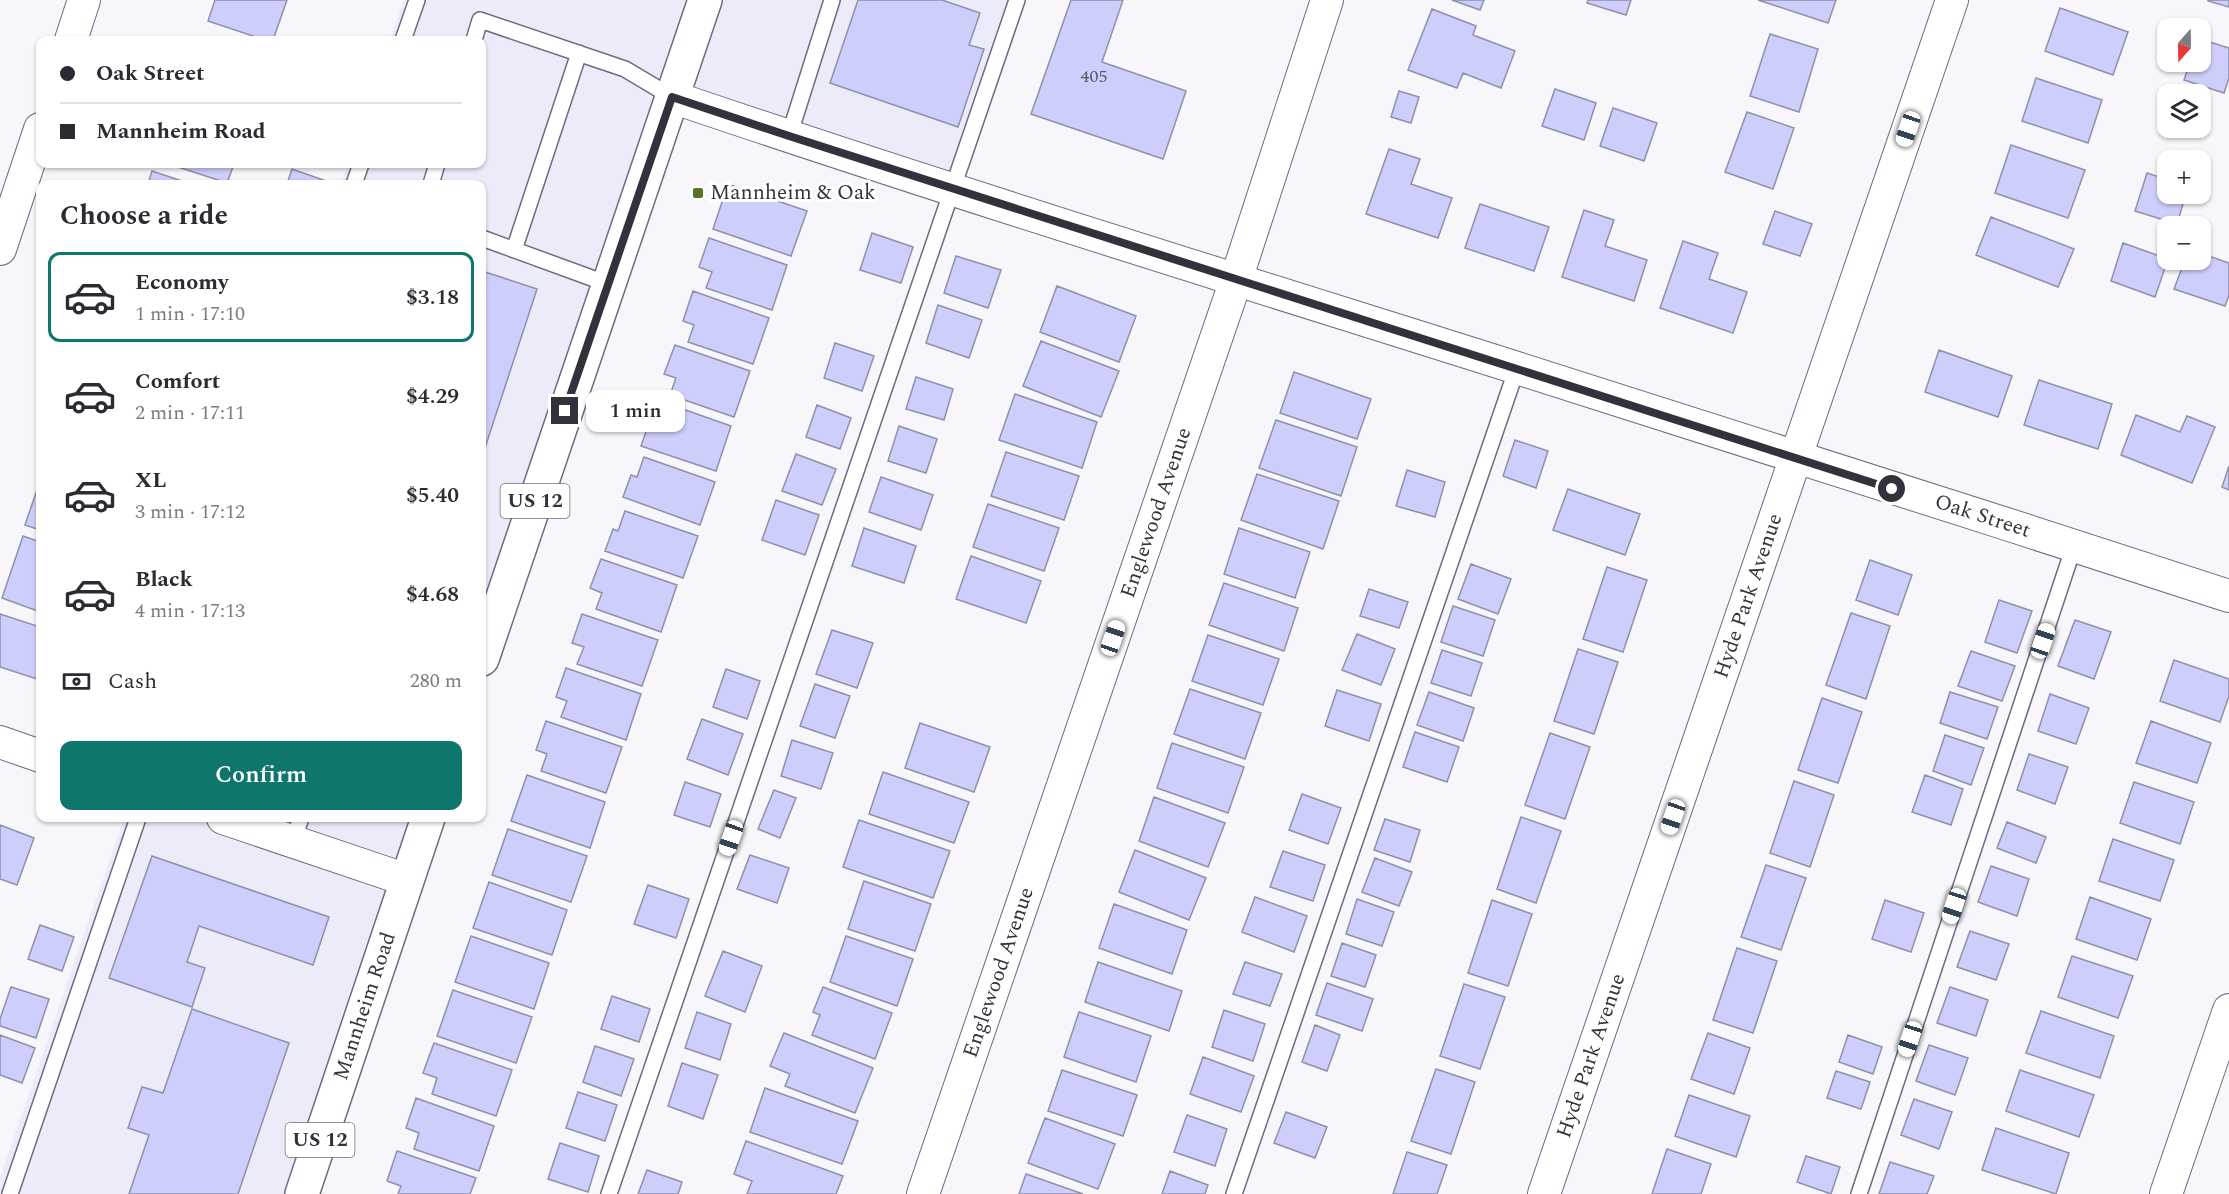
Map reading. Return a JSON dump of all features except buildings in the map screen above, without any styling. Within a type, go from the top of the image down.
[{"type":"main road","name":"US 12","points":[[486,647],[705,0]]},
{"type":"main road","name":"Mannheim Road","points":[[302,1194],[427,822]]},
{"type":"street","points":[[72,36],[84,0]]},
{"type":"street","name":"Englewood Avenue","points":[[922,1194],[1236,280],[1327,0]]},
{"type":"street","name":"Hyde Park Avenue","points":[[1544,1194],[1952,0]]},
{"type":"street","name":"Oak Street","points":[[672,97],[2229,597]]},
{"type":"street","points":[[0,249],[36,141]]},
{"type":"street","points":[[0,742],[36,755]]},
{"type":"street","points":[[250,822],[297,829],[407,880]]},
{"type":"street","points":[[2166,1194],[2229,1010]]},
{"type":"lane","points":[[404,36],[417,0]]},
{"type":"lane","points":[[789,136],[832,0]]},
{"type":"lane","points":[[609,1194],[1017,0]]},
{"type":"lane","points":[[475,36],[480,20],[625,69],[672,97]]},
{"type":"lane","points":[[514,250],[579,53]]},
{"type":"lane","points":[[486,240],[608,284]]},
{"type":"lane","points":[[1234,1194],[1517,368]]},
{"type":"lane","points":[[1858,1194],[2074,546]]},
{"type":"lane","points":[[9,1194],[137,822]]},
{"type":"shaded area","points":[[404,0],[702,0],[486,629],[486,180],[342,180],[347,168],[486,168],[486,36],[391,36]]},
{"type":"shaded area","points":[[711,0],[1011,0],[952,173],[682,83]]},
{"type":"shaded area","points":[[123,822],[216,822],[399,885],[291,1194],[0,1194],[0,1178]]},
{"type":"shaded area","points":[[259,822],[420,822],[403,868]]},
{"type":"place","name":"Mannheim & Oak","points":[[698,193]]},
{"type":"route","points":[[565,411],[672,97],[1892,489]]}]
